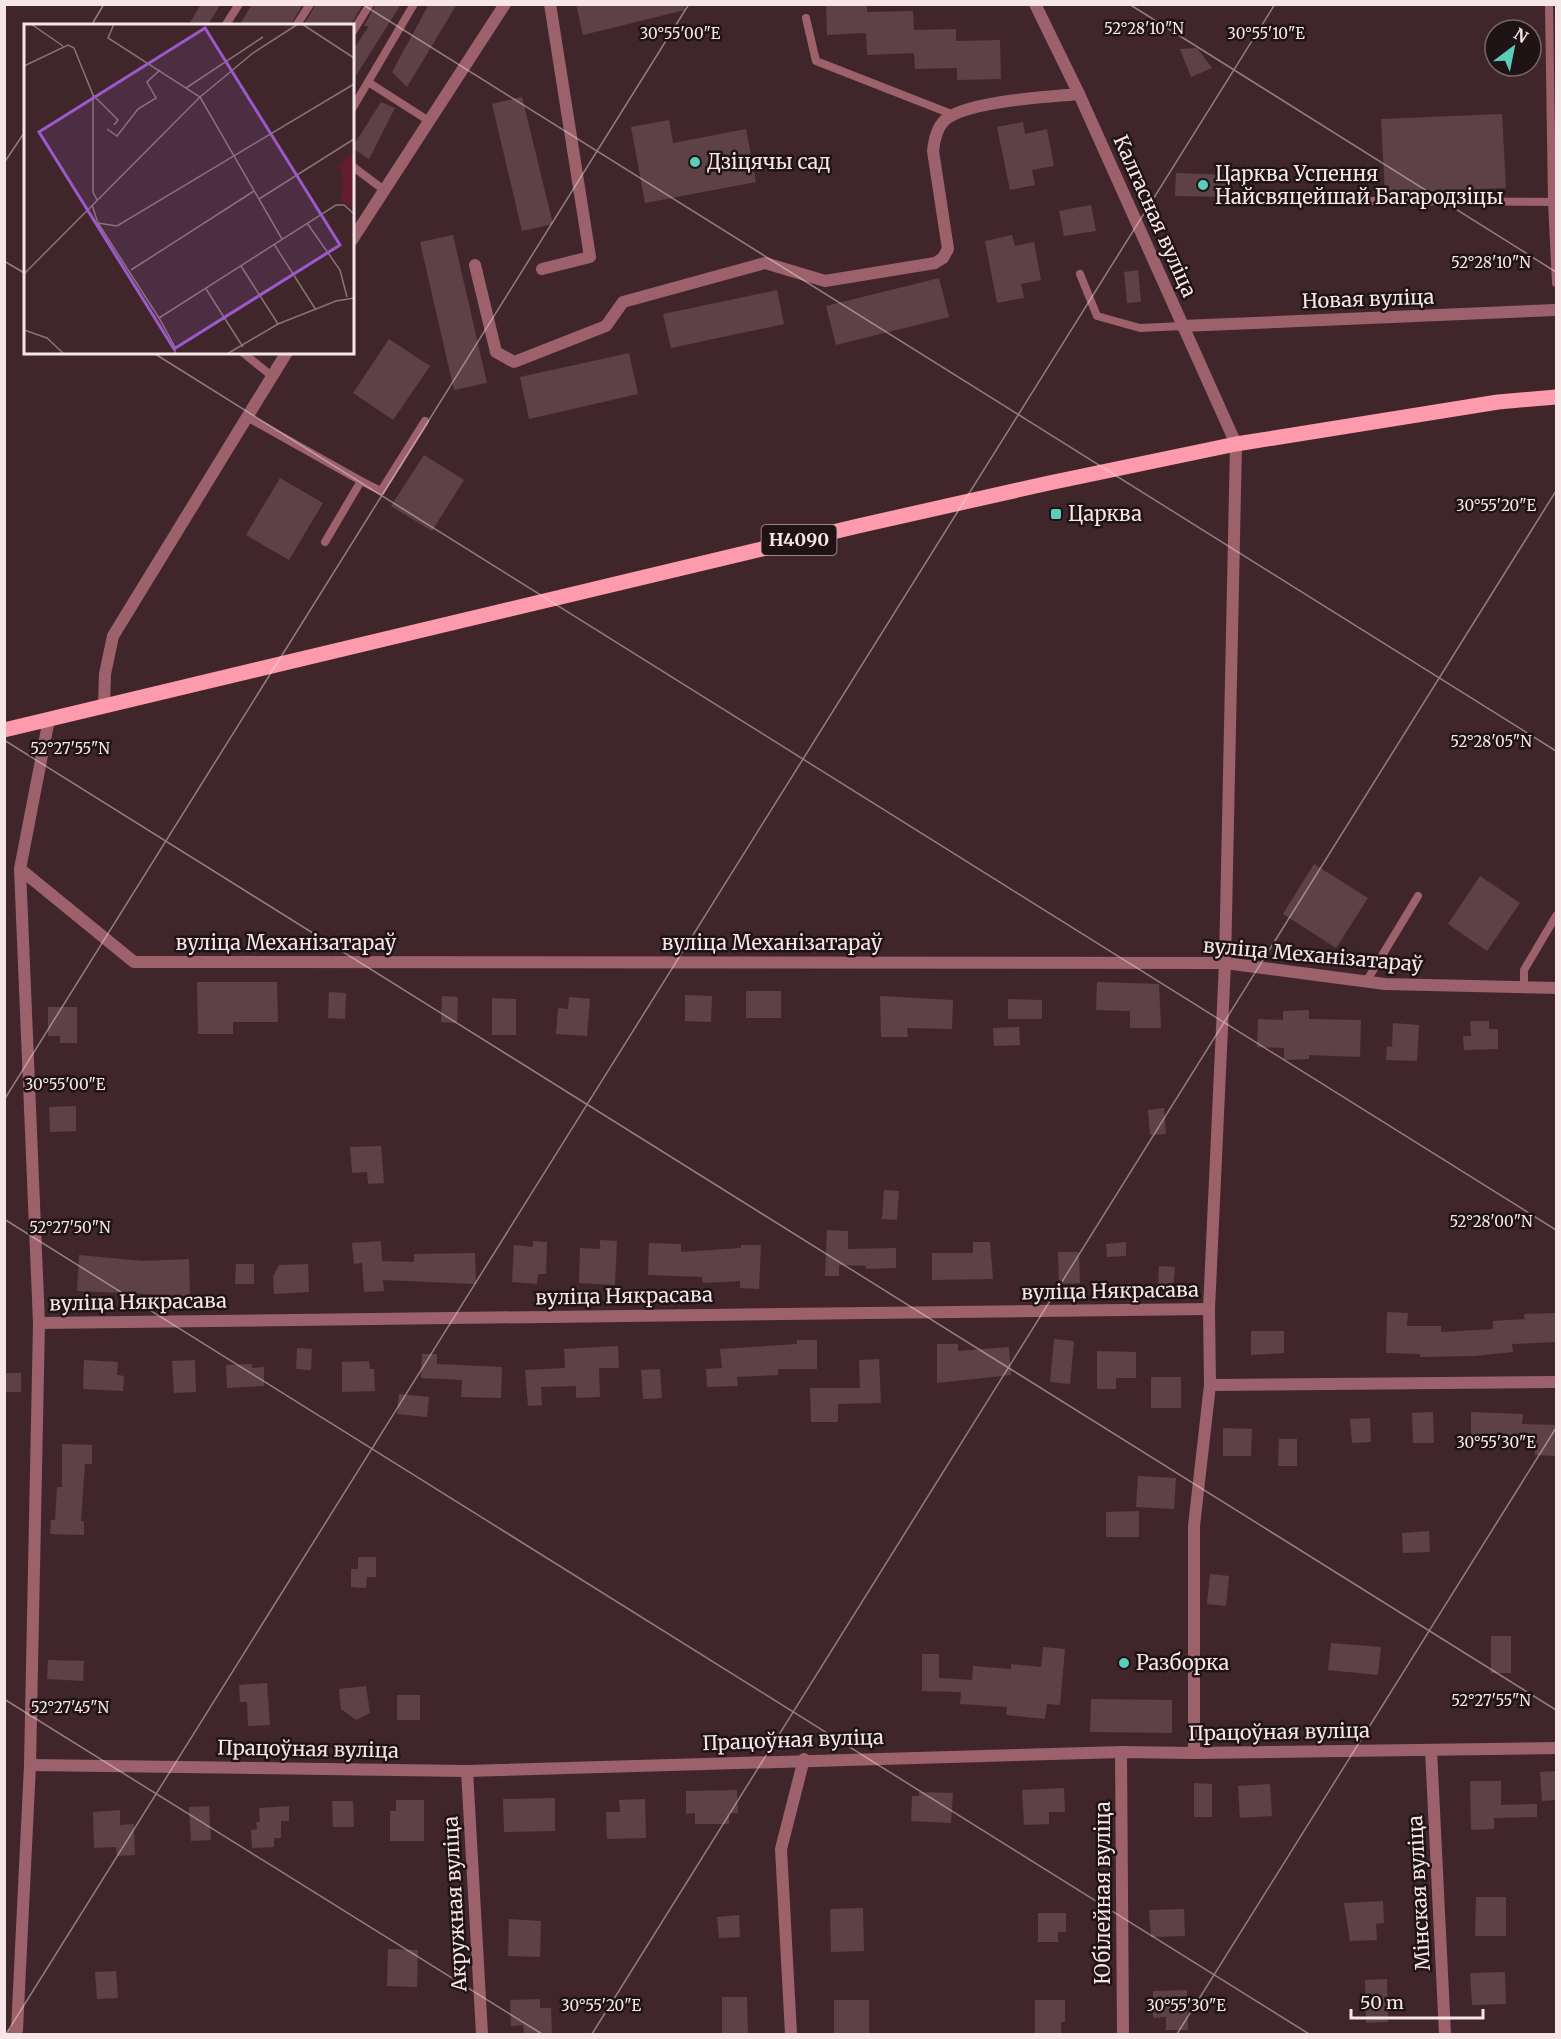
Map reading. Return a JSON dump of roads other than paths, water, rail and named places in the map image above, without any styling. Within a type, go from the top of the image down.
[{"type":"main road","name":"Н4090","points":[[4,730],[858,526],[1236,444],[1498,402],[1557,396]]},
{"type":"street","points":[[354,237],[505,4]]},
{"type":"street","points":[[542,269],[590,257],[550,4]]},
{"type":"street","name":"Калгасная вуліца","points":[[1035,4],[1079,94],[1236,444]]},
{"type":"street","points":[[475,265],[496,352],[514,362],[606,326],[623,303],[765,263],[825,281],[935,263],[943,258],[948,249],[933,152],[935,138],[944,121],[978,105],[1079,94]]},
{"type":"street","name":"Новая вуліца","points":[[1182,326],[1557,310]]},
{"type":"street","points":[[104,706],[105,674],[113,636],[286,354]]},
{"type":"street","points":[[1194,1753],[1194,1526],[1210,1385],[1209,1309],[1225,963],[1236,444]]},
{"type":"street","name":"вуліца Някрасава","points":[[14,2034],[17,2030],[30,1765],[39,1323],[20,869],[49,719]]},
{"type":"street","name":"вуліца Механізатараў","points":[[20,869],[135,962],[1225,963],[1366,982],[1557,988]]},
{"type":"street","name":"вуліца Някрасава","points":[[39,1323],[1209,1309]]},
{"type":"street","points":[[1210,1385],[1557,1382]]},
{"type":"street","name":"Працоўная вуліца","points":[[30,1765],[467,1771],[804,1759],[1121,1752],[1557,1748]]},
{"type":"street","name":"Мінская вуліца","points":[[1431,1750],[1445,2034]]},
{"type":"street","name":"Юбілейная вуліца","points":[[1121,1752],[1123,2034]]},
{"type":"street","points":[[791,2034],[781,1849],[804,1759]]},
{"type":"street","name":"Акружная вуліца","points":[[467,1771],[482,2034]]},
{"type":"lane","points":[[226,24],[239,4]]},
{"type":"lane","points":[[297,24],[310,4]]},
{"type":"lane","points":[[354,30],[370,4]]},
{"type":"lane","points":[[354,105],[414,4]]},
{"type":"lane","points":[[1549,4],[1552,202],[1557,283]]},
{"type":"lane","points":[[806,18],[816,61],[955,116]]},
{"type":"lane","points":[[368,82],[429,121]]},
{"type":"lane","points":[[354,168],[384,190]]},
{"type":"lane","points":[[1372,201],[1552,202]]},
{"type":"lane","points":[[1080,274],[1097,315],[1140,328],[1182,326]]},
{"type":"lane","points":[[244,354],[273,377]]},
{"type":"lane","points":[[247,417],[381,491],[425,421]]},
{"type":"lane","points":[[325,542],[361,482]]},
{"type":"lane","points":[[1366,982],[1418,896]]},
{"type":"lane","points":[[1524,987],[1524,970],[1557,916]]},
{"type":"place","name":"Дзіцячы сад","points":[[695,162]]},
{"type":"place","name":"Царква Успення Найсвяцейшай Багародзіцы","points":[[1203,185]]},
{"type":"place","name":"Царква","points":[[1056,514]]},
{"type":"place","name":"Разборка","points":[[1124,1663]]}]
